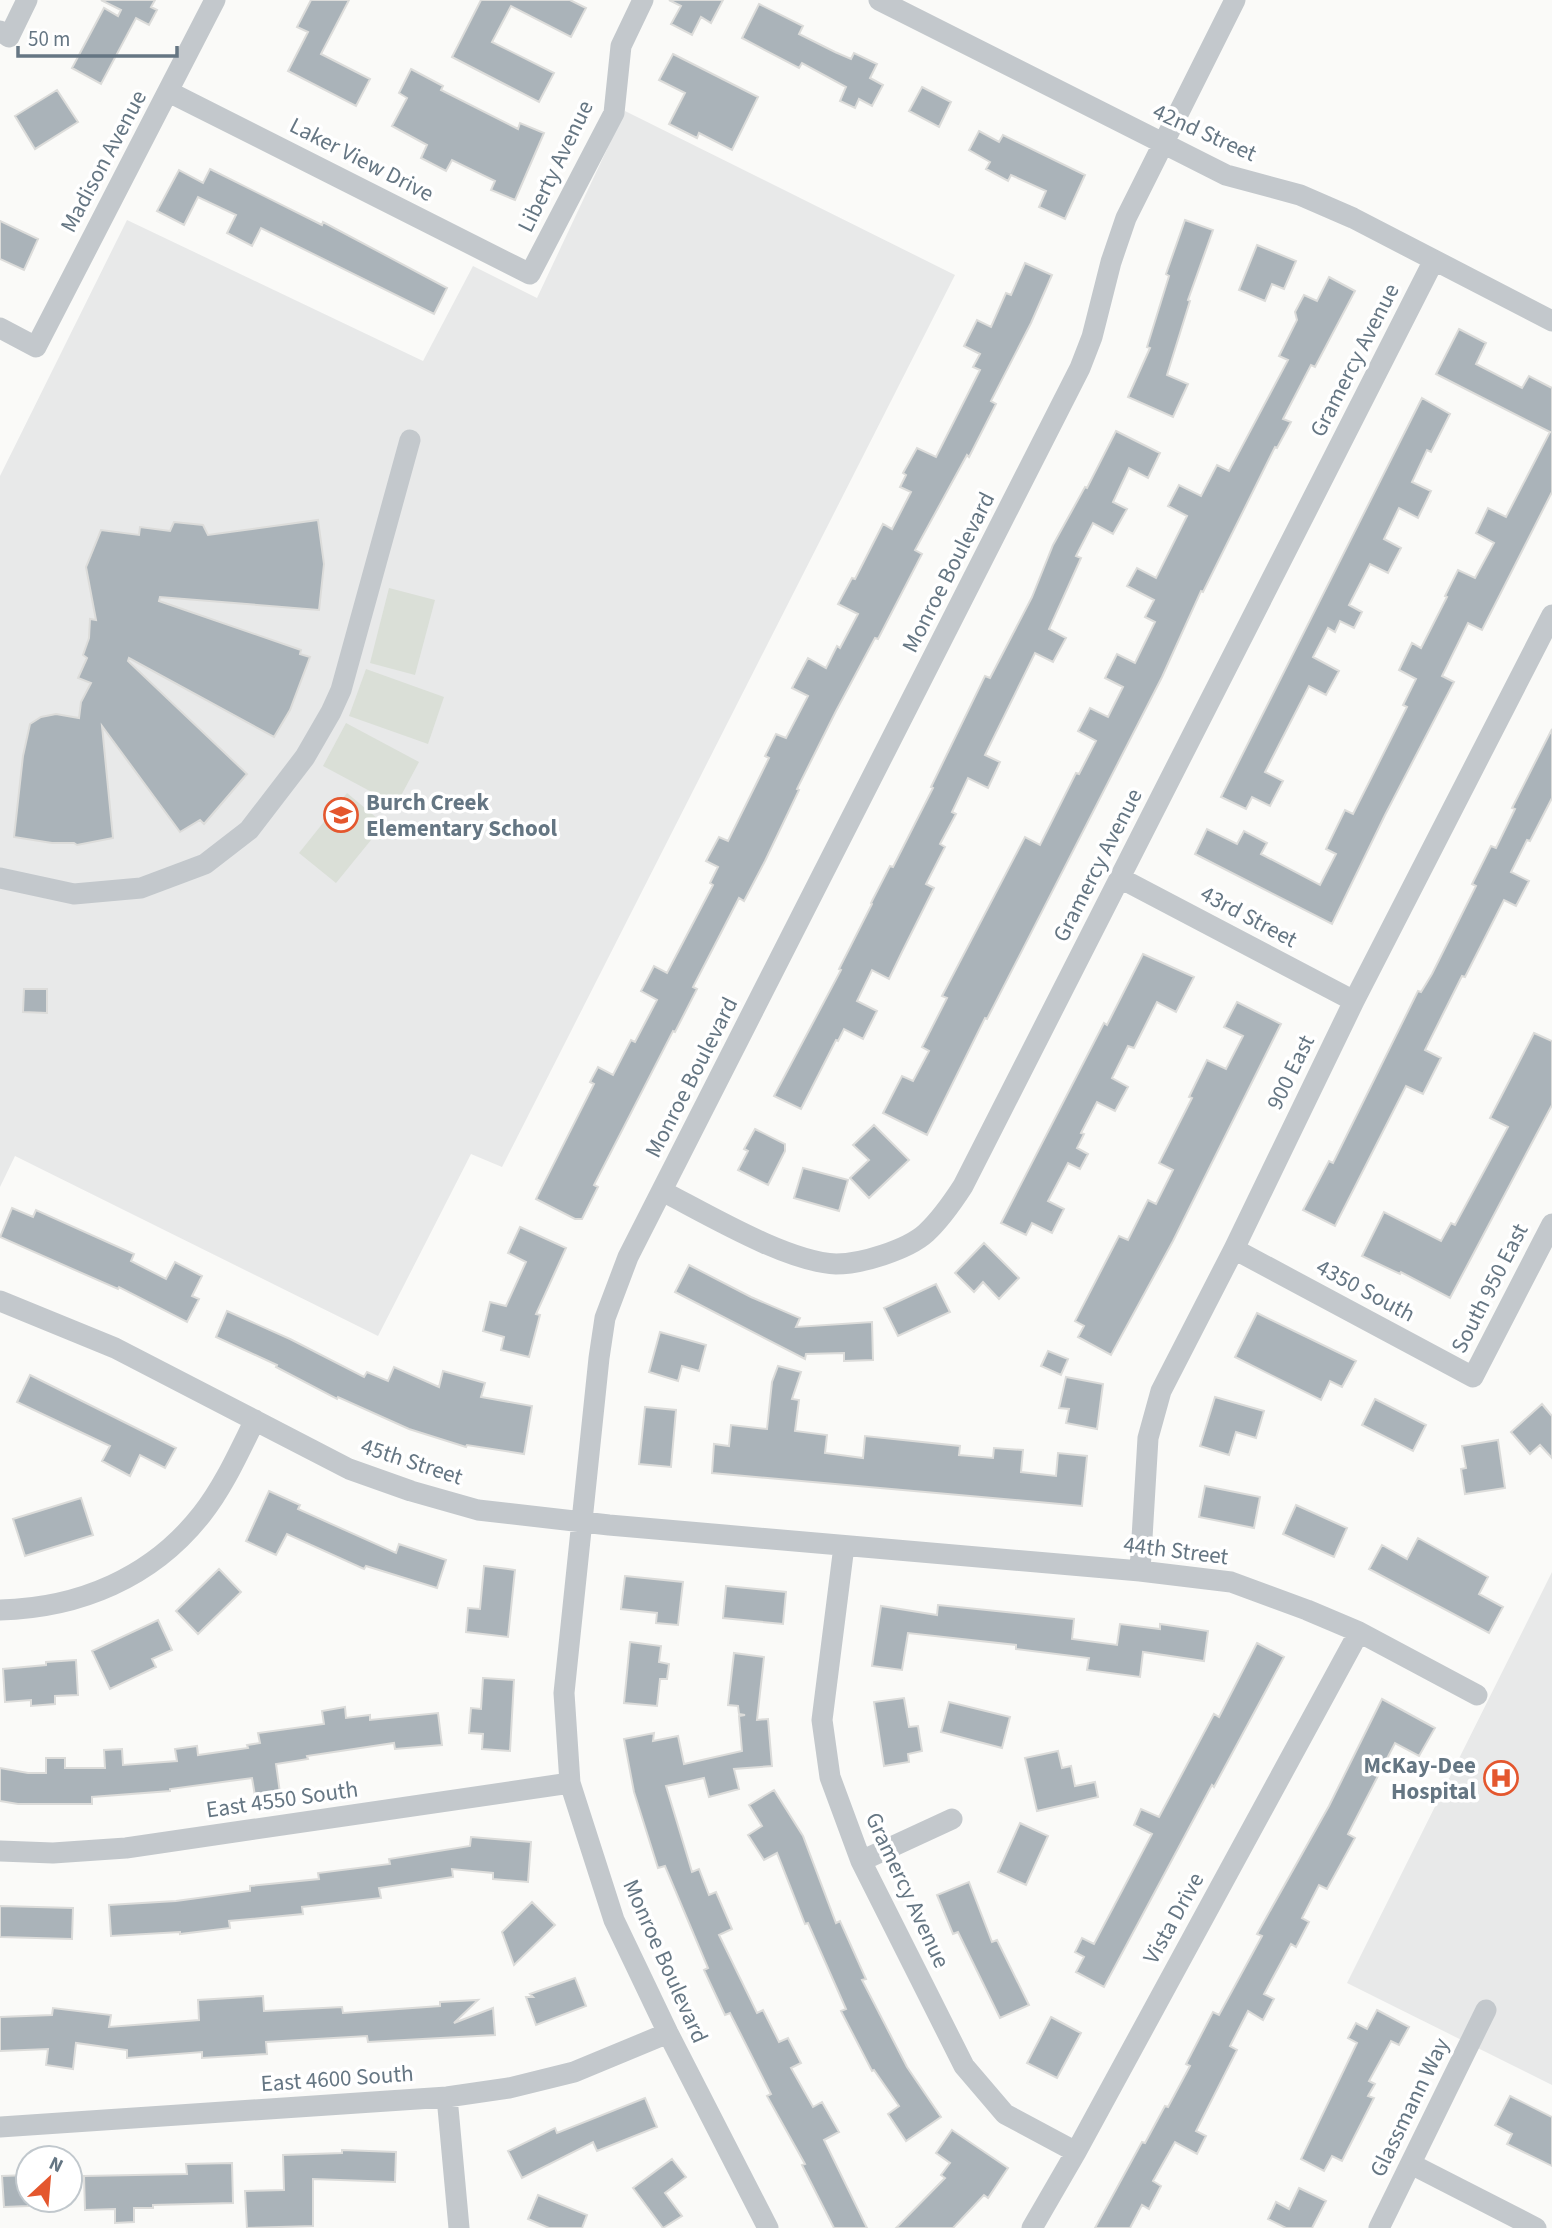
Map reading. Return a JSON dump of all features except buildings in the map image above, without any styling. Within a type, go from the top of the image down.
[{"type":"street","points":[[5,34],[27,0]]},
{"type":"street","name":"Madison Avenue","points":[[0,328],[36,347],[215,0]]},
{"type":"street","name":"Liberty Avenue","points":[[530,274],[614,113],[621,46],[642,0]]},
{"type":"street","name":"42nd Street","points":[[879,0],[1226,175],[1300,195],[1353,218],[1552,321]]},
{"type":"street","name":"Monroe Boulevard","points":[[768,2228],[668,2033],[614,1920],[570,1783],[564,1693],[605,1318],[628,1257],[1080,368],[1092,337],[1111,262],[1126,218],[1235,0]]},
{"type":"street","name":"Laker View Drive","points":[[169,92],[530,274]]},
{"type":"street","name":"Gramercy Avenue","points":[[662,1191],[766,1243],[800,1256],[835,1264],[865,1261],[885,1255],[924,1235],[944,1215],[963,1186],[1434,260]]},
{"type":"street","points":[[0,878],[74,894],[141,888],[205,864],[249,830],[305,757],[341,690],[410,440]]},
{"type":"street","name":"900 East","points":[[1140,1571],[1148,1438],[1161,1391],[1234,1249],[1354,1001],[1552,615]]},
{"type":"street","name":"43rd Street","points":[[1120,878],[1354,1001]]},
{"type":"street","name":"South 950 East","points":[[1473,1377],[1552,1224]]},
{"type":"street","name":"4350 South","points":[[1234,1249],[1473,1377]]},
{"type":"street","name":"45th Street","points":[[0,1301],[115,1348],[349,1469],[411,1491],[478,1510],[844,1546]]},
{"type":"street","points":[[0,1610],[48,1607],[82,1598],[142,1570],[174,1544],[202,1514],[223,1482],[255,1420]]},
{"type":"street","name":"Gramercy Avenue","points":[[844,1546],[822,1720],[830,1777],[861,1861],[964,2066],[1005,2114],[1076,2152]]},
{"type":"street","name":"44th Street","points":[[844,1546],[1140,1571],[1231,1582],[1359,1632],[1477,1695]]},
{"type":"street","name":"Vista Drive","points":[[1032,2228],[1359,1632]]},
{"type":"street","name":"East 4550 South","points":[[0,1850],[53,1853],[125,1848],[570,1783]]},
{"type":"street","points":[[861,1861],[953,1819]]},
{"type":"street","name":"Glassmann Way","points":[[1380,2228],[1486,2010]]},
{"type":"street","name":"East 4600 South","points":[[0,2127],[447,2097],[509,2088],[574,2072],[668,2033]]},
{"type":"street","points":[[447,2097],[459,2228]]},
{"type":"street","points":[[1411,2164],[1536,2228]]},
{"type":"shaded area","name":"Burch Creek Elementary School","points":[[625,111],[955,275],[502,1167],[471,1154],[378,1336],[15,1156],[0,1187],[0,476],[127,220],[423,361],[473,266],[537,298]]},
{"type":"shaded area","points":[[389,588],[435,600],[415,675],[370,663]]},
{"type":"shaded area","points":[[366,669],[444,697],[428,744],[349,716]]},
{"type":"shaded area","points":[[346,723],[419,762],[396,805],[323,766]]},
{"type":"shaded area","points":[[347,793],[384,824],[336,883],[299,853]]},
{"type":"shaded area","name":"McKay-Dee Hospital","points":[[1552,1572],[1552,2085],[1347,1983]]},
{"type":"place","name":"Burch Creek Elementary School","points":[[341,815]]},
{"type":"place","name":"McKay-Dee Hospital","points":[[1501,1778]]}]
